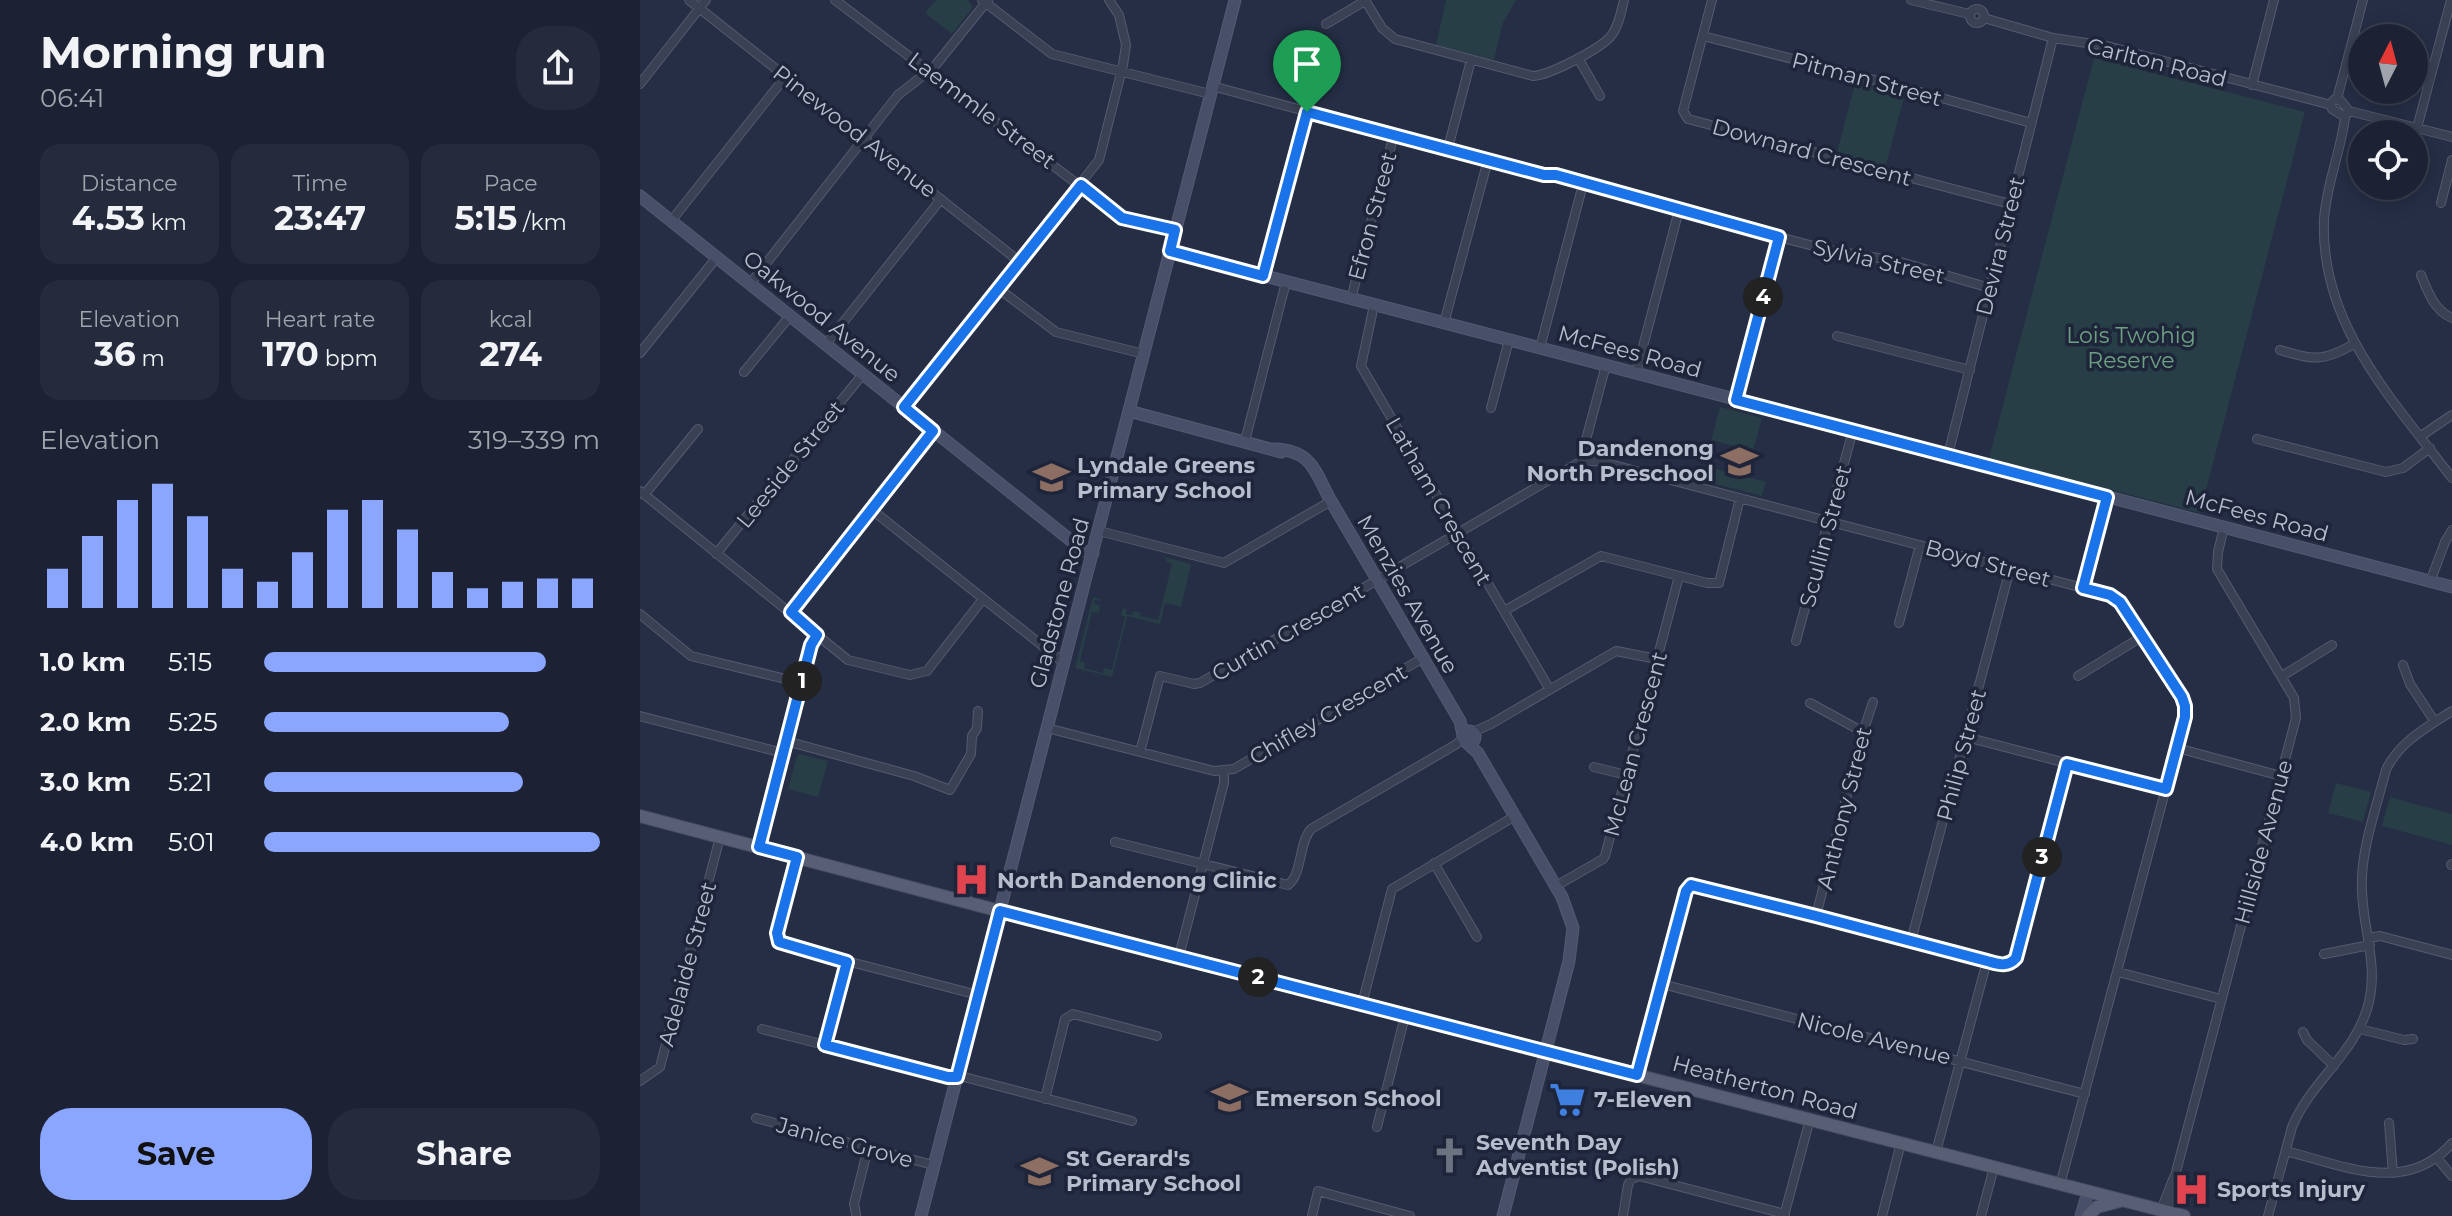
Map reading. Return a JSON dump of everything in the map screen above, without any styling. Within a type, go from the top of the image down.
[{"type":"main road","name":"Heatherton Road","points":[[640,816],[2184,1216]]},
{"type":"main road","points":[[2088,1216],[2097,1207],[2123,1201]]},
{"type":"street","name":"Pinewood Avenue","points":[[689,0],[1020,262]]},
{"type":"street","points":[[640,84],[706,0]]},
{"type":"street","name":"Laemmle Street","points":[[835,0],[1122,218],[1175,230]]},
{"type":"street","points":[[904,407],[1099,160],[1125,55],[1125,36],[1119,15],[1109,0]]},
{"type":"street","name":"Gladstone Road","points":[[921,1216],[1235,0]]},
{"type":"street","points":[[1326,24],[1365,1],[1382,28],[1395,39],[1533,76],[1550,73],[1610,37],[1617,27],[1624,0]]},
{"type":"street","name":"Downard Crescent","points":[[1712,0],[1683,111],[1688,119],[2010,204]]},
{"type":"street","points":[[1911,0],[1969,14],[1980,4],[1984,18]]},
{"type":"street","points":[[2252,85],[2274,0]]},
{"type":"street","points":[[2363,0],[2334,111],[2377,120]]},
{"type":"street","points":[[2419,120],[2451,0]]},
{"type":"street","points":[[750,284],[898,95],[930,71],[985,1]]},
{"type":"street","name":"Sylvia Street","points":[[985,1],[1052,54],[1307,112],[1544,175],[1556,175],[1829,250],[1897,261],[1990,288]]},
{"type":"street","name":"Carlton Road","points":[[1969,14],[1975,23],[1984,18],[2053,38],[2107,46],[2252,85],[2334,102]]},
{"type":"street","name":"Pitman Street","points":[[1703,36],[2031,123]]},
{"type":"street","name":"Devira Street","points":[[1948,455],[2053,38]]},
{"type":"street","points":[[1578,58],[1600,96]]},
{"type":"street","points":[[1448,148],[1471,60]]},
{"type":"street","points":[[672,220],[786,76]]},
{"type":"street","points":[[1263,276],[1307,112]]},
{"type":"street","points":[[2347,114],[2327,195],[2324,249],[2334,296],[2354,344],[2452,478]]},
{"type":"street","points":[[1675,120],[1684,116]]},
{"type":"street","points":[[2428,131],[2452,137]]},
{"type":"street","name":"Efron Street","points":[[1351,299],[1394,134]]},
{"type":"street","points":[[1444,323],[1488,160]]},
{"type":"street","points":[[2441,203],[2452,160]]},
{"type":"street","points":[[1540,348],[1583,184]]},
{"type":"street","points":[[826,344],[941,199]]},
{"type":"street","name":"Oakwood Avenue","points":[[643,202],[672,220],[1084,551],[1093,553]]},
{"type":"street","points":[[1636,373],[1679,210]]},
{"type":"street","points":[[1736,400],[1779,237]]},
{"type":"street","name":"McFees Road","points":[[1170,251],[2452,587]]},
{"type":"street","points":[[640,353],[717,257]]},
{"type":"street","points":[[2421,275],[2434,305],[2452,318]]},
{"type":"street","points":[[1245,441],[1286,282]]},
{"type":"street","points":[[999,289],[1056,332],[1144,354]]},
{"type":"street","name":"Latham Crescent","points":[[1374,305],[1361,366],[1550,690]]},
{"type":"street","points":[[744,372],[790,316]]},
{"type":"street","points":[[1837,336],[1970,370]]},
{"type":"street","points":[[1491,408],[1509,340]]},
{"type":"street","points":[[2280,350],[2321,359],[2354,344]]},
{"type":"street","points":[[1580,462],[1606,365]]},
{"type":"street","name":"Leeside Street","points":[[716,554],[863,374]]},
{"type":"street","name":"Menzies Avenue","points":[[1129,411],[1290,451],[1305,458],[1314,468],[1559,892],[1573,928],[1569,961],[1503,1216]]},
{"type":"street","points":[[2421,436],[2452,415]]},
{"type":"street","points":[[698,429],[642,493],[848,660],[910,675],[927,671],[983,599]]},
{"type":"street","name":"Scullin Street","points":[[1796,641],[1853,430]]},
{"type":"street","points":[[791,612],[933,431]]},
{"type":"street","points":[[1587,436],[1590,460]]},
{"type":"street","points":[[2257,439],[2386,472],[2403,468],[2430,448]]},
{"type":"street","name":"Boyd Street","points":[[1580,462],[1590,460],[2110,595],[2120,602],[2143,636],[2182,697],[2185,717],[2060,1185]]},
{"type":"street","name":"Curtin Crescent","points":[[1140,752],[1160,676],[1200,683],[1580,462]]},
{"type":"street","points":[[2083,588],[2107,497]]},
{"type":"street","points":[[1504,611],[1601,556],[1707,583],[1719,583],[1740,498]]},
{"type":"street","points":[[1099,531],[1224,563],[1331,501]]},
{"type":"street","points":[[871,509],[1064,663]]},
{"type":"street","name":"Hillside Avenue","points":[[2165,1211],[2296,718],[2294,698],[2217,569],[2224,527]]},
{"type":"street","points":[[2430,582],[2452,530]]},
{"type":"street","points":[[1899,623],[1920,545]]},
{"type":"street","name":"Philip Street","points":[[1911,941],[2010,569]]},
{"type":"street","name":"McLean Crescent","points":[[1559,892],[1603,859],[1679,576]]},
{"type":"street","points":[[640,614],[691,656],[802,683]]},
{"type":"street","points":[[759,847],[811,645],[817,635]]},
{"type":"street","points":[[2078,676],[2143,636]]},
{"type":"street","points":[[2282,676],[2332,645]]},
{"type":"street","points":[[1115,842],[1285,886],[1291,884],[1305,837],[1311,829],[1469,740],[1616,651],[1657,659]]},
{"type":"street","name":"Chifley Crescent","points":[[1047,728],[1224,772],[1423,658]]},
{"type":"street","points":[[2403,665],[2410,684],[2435,722]]},
{"type":"street","name":"Anthony Street","points":[[1816,916],[1873,702]]},
{"type":"street","points":[[1810,703],[1863,732]]},
{"type":"street","points":[[786,741],[914,776],[950,790],[971,754],[978,711]]},
{"type":"street","points":[[2268,1216],[2292,1127],[2306,1098],[2360,1029],[2369,1002],[2373,980],[2362,892],[2363,861],[2386,770],[2392,756],[2403,744],[2452,711]]},
{"type":"street","points":[[640,716],[783,753]]},
{"type":"street","points":[[1966,737],[2166,789]]},
{"type":"street","points":[[2177,748],[2281,776]]},
{"type":"street","points":[[1637,1075],[1686,891],[1691,885],[2007,965],[2016,958],[2067,764]]},
{"type":"street","points":[[1594,767],[1626,775]]},
{"type":"street","points":[[1179,956],[1224,783],[1224,772]]},
{"type":"street","points":[[1362,1004],[1392,889],[1515,816]]},
{"type":"street","name":"Adelaide Street","points":[[640,1081],[660,1067],[720,837]]},
{"type":"street","points":[[797,857],[777,933],[777,939],[783,945],[978,995]]},
{"type":"street","points":[[1434,863],[1477,937]]},
{"type":"street","points":[[2324,954],[2380,936],[2452,955]]},
{"type":"street","points":[[1936,1152],[1987,961]]},
{"type":"street","points":[[825,1045],[847,962]]},
{"type":"street","points":[[2118,972],[2221,999]]},
{"type":"street","name":"Nicole Avenue","points":[[1662,984],[2085,1094]]},
{"type":"street","points":[[1045,1099],[1065,1019],[1073,1014],[1157,1036]]},
{"type":"street","points":[[1377,1127],[1405,1016]]},
{"type":"street","points":[[762,1029],[948,1077],[970,1078],[1132,1121]]},
{"type":"street","points":[[2360,1029],[2404,1040],[2413,1039]]},
{"type":"street","points":[[2303,1032],[2307,1040],[2334,1066]]},
{"type":"street","name":"Janice Grove","points":[[756,1118],[933,1165]]},
{"type":"street","points":[[1623,1216],[1628,1185],[1631,1179],[1639,1176],[1784,1215],[1810,1119]]},
{"type":"street","points":[[2389,1123],[2393,1173]]},
{"type":"street","points":[[1882,1216],[1901,1143]]},
{"type":"street","points":[[2286,1151],[2368,1172],[2393,1173],[2414,1169],[2437,1158],[2452,1143]]},
{"type":"street","points":[[856,1214],[854,1204],[868,1148]]},
{"type":"street","points":[[2437,1158],[2452,1176]]},
{"type":"street","points":[[1981,1216],[1994,1167]]},
{"type":"street","points":[[1312,1216],[1318,1191],[1409,1216]]},
{"type":"street","points":[[2081,1216],[2088,1192]]},
{"type":"green space","points":[[936,0],[968,0],[973,7],[952,34],[925,13]]},
{"type":"green space","points":[[1446,0],[1516,0],[1502,25],[1494,60],[1436,45]]},
{"type":"green space","name":"Lois Twohig Reserve","points":[[2094,58],[2305,112],[2200,513],[1989,458]]},
{"type":"green space","points":[[1856,80],[1905,93],[1885,169],[1836,156]]},
{"type":"green space","points":[[1720,407],[1762,418],[1753,451],[1715,441],[1708,467],[1766,482],[1762,496],[1701,480]]},
{"type":"green space","points":[[1165,557],[1191,564],[1181,607],[1165,603],[1160,624],[1127,616],[1112,677],[1075,668],[1093,597],[1100,599],[1094,603],[1100,606],[1099,613],[1092,612],[1080,661],[1085,663],[1084,668],[1103,673],[1104,668],[1112,670],[1125,617],[1121,615],[1123,608],[1127,609],[1126,614],[1132,615],[1134,611],[1140,616],[1158,620],[1172,564]]},
{"type":"green space","points":[[800,754],[828,761],[818,797],[788,789]]},
{"type":"green space","points":[[2336,783],[2371,792],[2363,822],[2328,813]]},
{"type":"green space","points":[[2390,797],[2452,814],[2452,845],[2382,826]]},
{"type":"place","name":"Dandenong North Preschool","points":[[1740,461]]},
{"type":"place","name":"Lyndale Greens Primary School","points":[[1051,478]]},
{"type":"place","name":"North Dandenong Clinic","points":[[971,880]]},
{"type":"place","name":"Emerson School","points":[[1229,1098]]},
{"type":"place","name":"7-Eleven","points":[[1568,1099]]},
{"type":"place","name":"Seventh Day Adventist (Polish)","points":[[1450,1155]]},
{"type":"place","name":"St Gerard's Primary School","points":[[1040,1171]]},
{"type":"place","name":"Sports Injury","points":[[2191,1189]]},
{"type":"route","points":[[1307,112],[1544,175],[1556,175],[1779,237],[1736,400],[2107,497],[2083,588],[2110,595],[2126,609],[2182,697],[2185,717],[2166,789],[2067,764],[2016,958],[2012,962],[2004,965],[1987,961],[1691,885],[1686,891],[1637,1075],[1000,911],[957,1077],[825,1045],[847,962],[779,942],[777,933],[797,857],[759,847],[811,645],[817,635],[791,612],[933,431],[904,407],[1081,185],[1122,218],[1175,230],[1170,251],[1263,276],[1307,112]]}]
